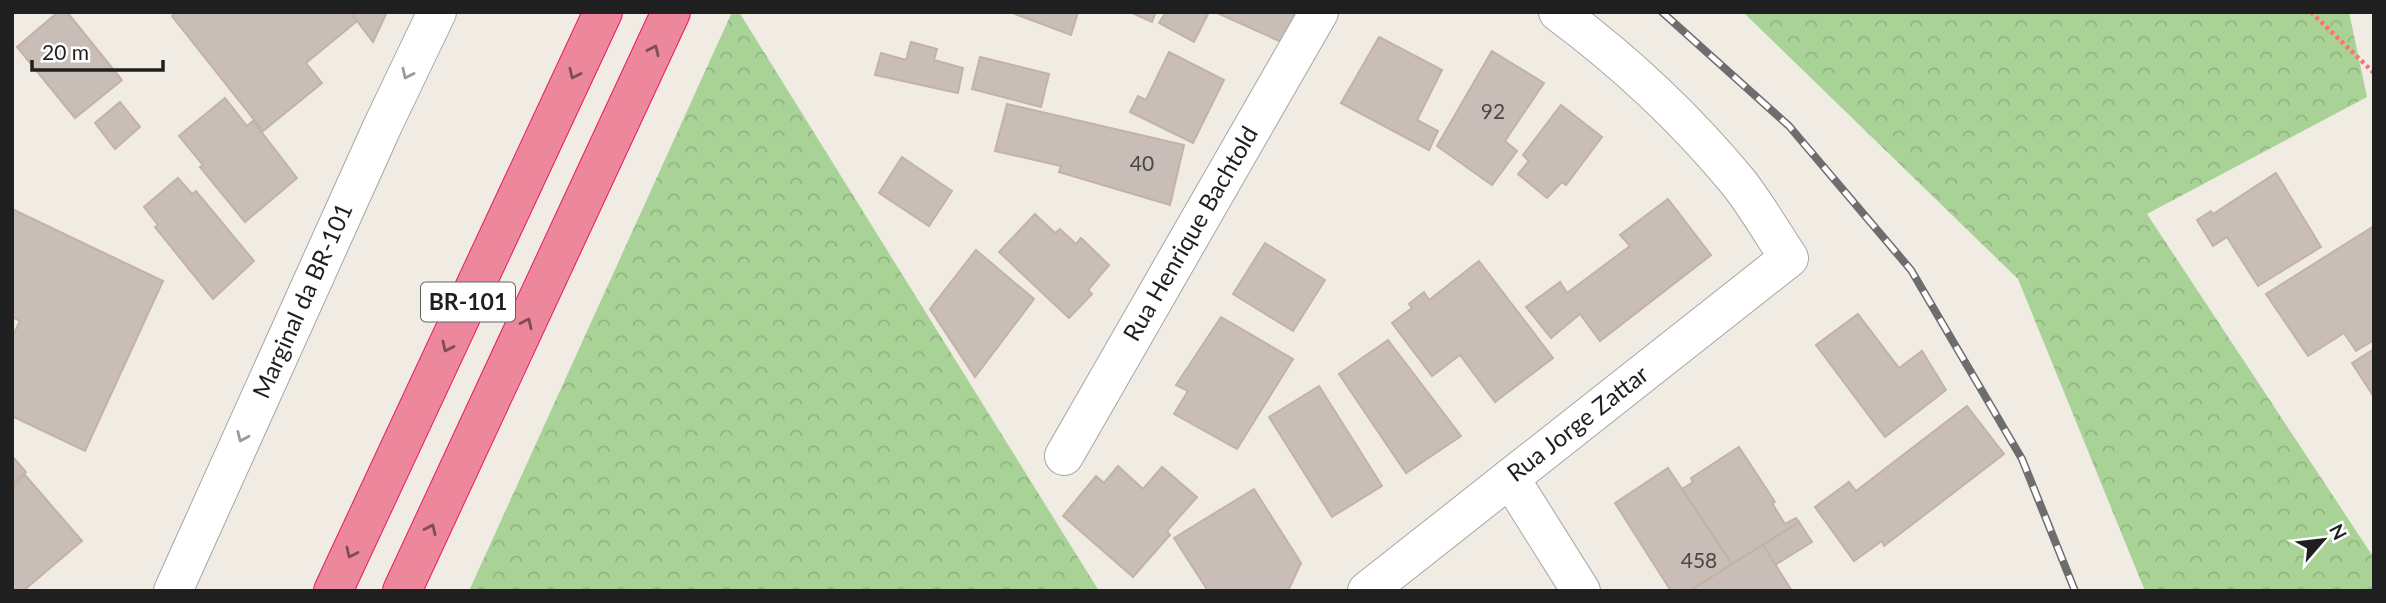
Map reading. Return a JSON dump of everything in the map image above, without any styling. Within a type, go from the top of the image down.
[{"type":"highway","name":"BR-101","points":[[333,591],[603,12]]},
{"type":"highway","name":"BR-101","points":[[402,591],[670,14]]},
{"type":"street","name":"Marginal da BR-101","points":[[173,591],[383,124],[437,12]]},
{"type":"street","name":"Rua Henrique Bachtold","points":[[1064,456],[1319,12]]},
{"type":"street","name":"Rua Jorge Zattar","points":[[1367,591],[1789,258],[1739,183],[1672,109],[1604,46],[1558,12]]},
{"type":"street","points":[[1510,478],[1581,591]]},
{"type":"path","points":[[2311,12],[2374,73]]},
{"type":"green space","points":[[732,12],[739,12],[1099,591],[469,591]]},
{"type":"green space","points":[[1743,12],[2349,12],[2367,97],[2147,214],[2374,558],[2374,591],[2145,591],[2018,279]]},
{"type":"building","points":[[58,12],[67,12],[122,80],[75,118],[17,47]]},
{"type":"building","points":[[176,12],[350,12],[357,21],[306,63],[322,83],[263,131],[172,16]]},
{"type":"building","points":[[350,12],[387,12],[373,42],[357,21]]},
{"type":"building","points":[[1078,12],[1071,35],[1015,14]]},
{"type":"building","points":[[1130,12],[1156,12],[1152,22]]},
{"type":"building","points":[[1166,12],[1209,12],[1194,42],[1159,23]]},
{"type":"building","points":[[1215,12],[1304,12],[1288,45]]},
{"type":"building","points":[[1379,37],[1442,70],[1417,120],[1438,131],[1429,150],[1341,103]]},
{"type":"building","points":[[911,42],[937,49],[934,60],[963,68],[958,93],[875,75],[881,53],[906,60]]},
{"type":"building","points":[[1492,51],[1544,83],[1505,141],[1517,151],[1492,185],[1437,146]]},
{"type":"building","points":[[1169,52],[1224,80],[1193,143],[1130,112],[1138,96],[1146,100]]},
{"type":"building","points":[[980,57],[1049,74],[1041,107],[972,89]]},
{"type":"building","points":[[225,98],[247,126],[253,121],[297,178],[245,222],[200,167],[203,165],[179,136]]},
{"type":"building","points":[[120,102],[140,127],[115,149],[95,123]]},
{"type":"building","points":[[1007,104],[1184,145],[1170,205],[1059,172],[1061,166],[995,151]]},
{"type":"building","points":[[1561,105],[1602,137],[1566,185],[1562,182],[1547,198],[1518,174],[1529,161],[1523,155]]},
{"type":"building","points":[[902,157],[952,191],[929,226],[879,193]]},
{"type":"building","points":[[2276,173],[2321,247],[2258,286],[2227,237],[2213,246],[2197,220],[2211,211],[2213,214]]},
{"type":"building","points":[[178,178],[192,194],[196,191],[254,261],[213,299],[155,227],[158,225],[144,207]]},
{"type":"building","points":[[1668,199],[1711,255],[1600,341],[1580,314],[1551,338],[1526,307],[1560,282],[1567,293],[1630,246],[1620,235]]},
{"type":"building","points":[[12,209],[163,281],[85,451],[12,416],[12,337],[20,321],[12,317]]},
{"type":"building","points":[[1035,214],[1055,233],[1060,229],[1076,244],[1081,238],[1109,265],[1088,290],[1092,294],[1069,318],[999,252]]},
{"type":"building","points":[[2374,226],[2374,340],[2356,351],[2344,333],[2308,356],[2266,294]]},
{"type":"building","points":[[1265,243],[1325,280],[1293,331],[1233,294]]},
{"type":"building","points":[[976,250],[1034,299],[975,377],[930,309]]},
{"type":"building","points":[[1479,261],[1553,358],[1495,402],[1460,355],[1432,376],[1392,323],[1412,308],[1409,304],[1424,292],[1429,300]]},
{"type":"building","points":[[1858,314],[1899,368],[1922,351],[1946,390],[1885,437],[1816,345]]},
{"type":"building","points":[[1221,317],[1293,359],[1237,449],[1174,414],[1188,391],[1176,385]]},
{"type":"building","points":[[1388,340],[1461,436],[1406,473],[1339,374]]},
{"type":"building","points":[[2374,349],[2374,397],[2352,363]]},
{"type":"building","points":[[1319,386],[1382,486],[1332,517],[1269,417]]},
{"type":"building","points":[[1967,406],[2004,454],[1884,546],[1882,541],[1854,561],[1815,507],[1849,482],[1856,491]]},
{"type":"building","points":[[1739,447],[1775,502],[1772,503],[1785,524],[1796,518],[1799,522],[1732,564],[1682,489],[1693,482],[1691,478]]},
{"type":"building","points":[[12,456],[26,472],[12,483]]},
{"type":"building","points":[[1118,466],[1143,489],[1162,467],[1197,497],[1167,531],[1170,535],[1133,577],[1063,516],[1096,476],[1104,483]]},
{"type":"building","points":[[1668,468],[1732,564],[1690,591],[1671,591],[1615,503]]},
{"type":"building","points":[[25,475],[82,541],[23,591],[12,591],[12,486]]},
{"type":"building","points":[[1254,489],[1301,563],[1288,591],[1208,591],[1174,538]]},
{"type":"building","points":[[1799,522],[1812,542],[1775,565],[1763,545]]},
{"type":"building","points":[[1763,545],[1792,591],[1690,591],[1732,564]]},
{"type":"railway","points":[[1662,12],[1789,126],[1911,270],[2022,459],[2075,591]]}]
